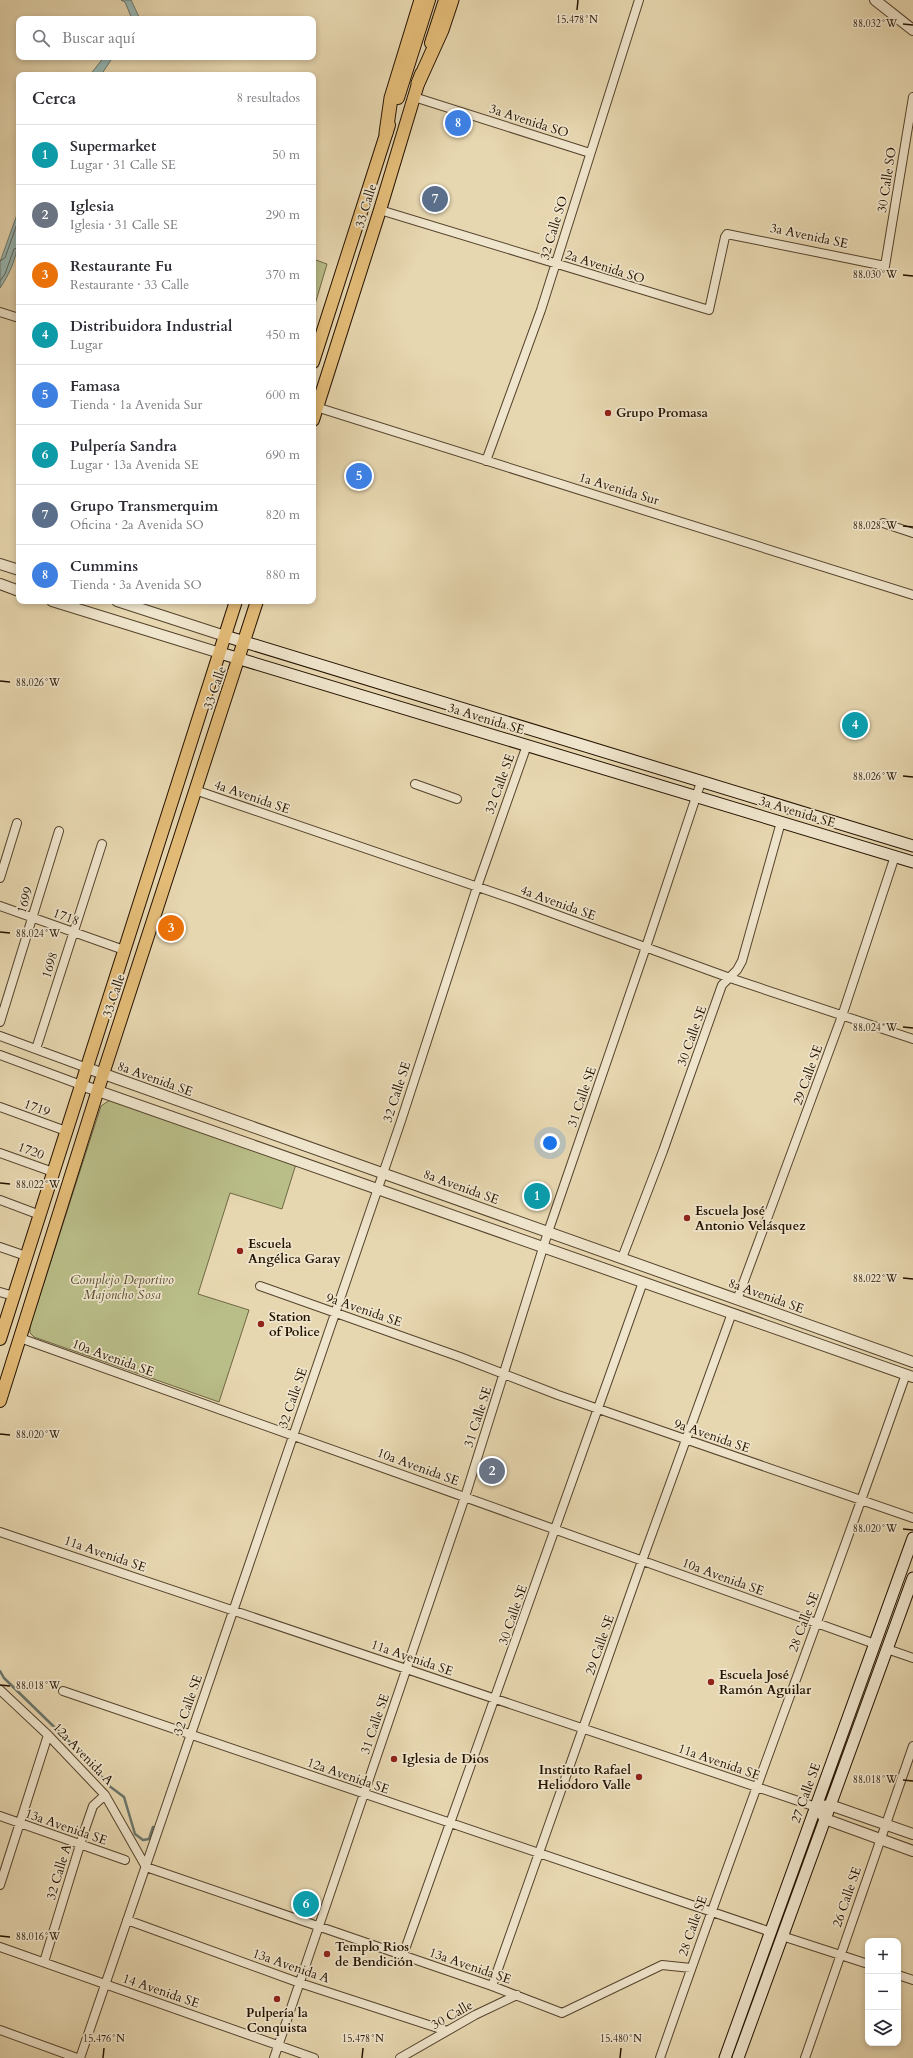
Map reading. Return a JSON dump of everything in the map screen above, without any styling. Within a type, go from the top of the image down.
[{"type":"highway","points":[[386,133],[390,98],[421,0]]},
{"type":"highway","points":[[418,83],[442,30],[452,0]]},
{"type":"main road","name":"33 Calle","points":[[316,353],[429,0]]},
{"type":"main road","name":"33 Calle","points":[[316,404],[380,210],[418,83],[445,0]]},
{"type":"main road","name":"33 Calle","points":[[0,1339],[2,1324],[14,1296],[235,604]]},
{"type":"main road","name":"33 Calle","points":[[0,1401],[103,1074],[256,604]]},
{"type":"main road","name":"3a Avenida SE","points":[[225,636],[913,846]]},
{"type":"main road","name":"3a Avenida SE","points":[[220,653],[913,862]]},
{"type":"main road","name":"27 Calle SE","points":[[725,2058],[913,1538]]},
{"type":"main road","name":"27 Calle SE","points":[[738,2058],[913,1578]]},
{"type":"street","name":"32 Calle SO","points":[[486,460],[556,263],[639,0]]},
{"type":"street","points":[[875,0],[913,30]]},
{"type":"street","name":"3a Avenida SO","points":[[414,96],[590,153]]},
{"type":"street","name":"30 Calle SO","points":[[884,266],[913,97]]},
{"type":"street","name":"2a Avenida SO","points":[[380,210],[709,310]]},
{"type":"street","name":"3a Avenida SE","points":[[709,310],[725,237],[727,234],[884,266]]},
{"type":"street","points":[[0,312],[16,317]]},
{"type":"street","name":"1a Avenida Sur","points":[[316,407],[913,595]]},
{"type":"street","points":[[883,523],[913,533]]},
{"type":"street","points":[[0,564],[16,569]]},
{"type":"street","points":[[0,584],[16,590]]},
{"type":"street","name":"3a Avenida SE","points":[[62,604],[220,653]]},
{"type":"street","name":"3a Avenida SE","points":[[126,604],[225,636]]},
{"type":"street","name":"32 Calle SE","points":[[80,2058],[378,1189],[477,887],[527,746]]},
{"type":"street","name":"31 Calle SE","points":[[274,2058],[465,1497],[543,1247],[646,947],[700,782]]},
{"type":"street","points":[[415,784],[457,799]]},
{"type":"street","name":"4a Avenida SE","points":[[195,790],[477,887],[730,978],[913,1039]]},
{"type":"street","name":"30 Calle SE","points":[[622,1258],[663,1151],[722,985],[730,978],[742,961],[782,822]]},
{"type":"street","points":[[0,878],[17,823]]},
{"type":"street","name":"1699","points":[[0,1022],[59,831]]},
{"type":"street","name":"1698","points":[[36,1049],[102,844]]},
{"type":"street","name":"29 Calle SE","points":[[737,1300],[842,1016],[895,856]]},
{"type":"street","name":"1718","points":[[0,906],[124,950]]},
{"type":"street","name":"8a Avenida SE","points":[[0,1036],[913,1362]]},
{"type":"street","name":"8a Avenida SE","points":[[0,1055],[910,1376]]},
{"type":"street","name":"1719","points":[[0,1107],[66,1131]]},
{"type":"street","name":"1720","points":[[0,1153],[53,1172]]},
{"type":"street","points":[[0,1200],[40,1215]]},
{"type":"street","points":[[0,1247],[26,1256]]},
{"type":"street","name":"30 Calle SE","points":[[403,1955],[496,1699],[643,1282]]},
{"type":"street","name":"9a Avenida SE","points":[[260,1286],[460,1357],[599,1410],[913,1518]]},
{"type":"street","points":[[0,1292],[14,1296]]},
{"type":"street","name":"29 Calle SE","points":[[492,1986],[584,1729],[642,1561],[732,1313]]},
{"type":"street","name":"10a Avenida SE","points":[[20,1338],[875,1644]]},
{"type":"street","name":"28 Calle SE","points":[[660,2058],[755,1787],[910,1376]]},
{"type":"street","name":"11a Avenida SE","points":[[0,1532],[816,1807]]},
{"type":"street","points":[[887,1649],[913,1658]]},
{"type":"street","name":"12a Avenida A","points":[[0,1690],[48,1734],[105,1795],[120,1824],[146,1867]]},
{"type":"street","name":"12a Avenida SE","points":[[63,1691],[624,1884],[770,1932]]},
{"type":"street","points":[[0,1884],[48,1734]]},
{"type":"street","name":"26 Calle SE","points":[[805,2058],[839,1955],[913,1746]]},
{"type":"street","name":"32 Calle A","points":[[44,1962],[80,1845],[94,1806],[105,1795]]},
{"type":"street","points":[[913,1834],[830,1805],[816,1807],[825,1819],[913,1851]]},
{"type":"street","name":"13a Avenida SE","points":[[0,1816],[19,1824],[125,1860]]},
{"type":"street","name":"13a Avenida SE","points":[[146,1867],[492,1986],[562,2013],[662,1965],[691,1968]]},
{"type":"street","name":"13a Avenida A","points":[[127,1920],[300,1983],[447,2031]]},
{"type":"street","points":[[782,1936],[865,1963]]},
{"type":"street","name":"14 Avenida SE","points":[[0,1947],[314,2058]]},
{"type":"street","points":[[901,1976],[913,1980]]},
{"type":"street","name":"30 Calle","points":[[400,2058],[447,2031],[517,1995]]},
{"type":"street","points":[[0,2030],[77,2058]]},
{"type":"green space","points":[[316,260],[327,264],[316,301]]},
{"type":"green space","name":"Complejo Deportivo Majoncho Sosa","points":[[110,1100],[296,1164],[282,1209],[230,1193],[198,1294],[249,1310],[219,1402],[34,1337],[30,1333],[30,1326],[101,1106]]},
{"type":"water","points":[[121,0],[131,0],[139,16],[131,16],[125,2]]},
{"type":"water","points":[[102,60],[111,60],[103,72],[92,72]]},
{"type":"water","points":[[16,217],[16,253],[11,268],[0,288],[0,262]]},
{"type":"waterway","points":[[0,1671],[4,1678],[89,1761],[108,1785],[124,1797],[135,1834],[143,1840],[149,1839],[153,1827]]},
{"type":"place","name":"Cummins","points":[[458,123]]},
{"type":"place","name":"Grupo Transmerquim","points":[[435,199]]},
{"type":"place","name":"Grupo Promasa","points":[[608,413]]},
{"type":"place","name":"Famasa","points":[[359,476]]},
{"type":"place","name":"Distribuidora Industrial","points":[[855,725]]},
{"type":"place","name":"Restaurante Fu","points":[[171,928]]},
{"type":"place","name":"Supermarket","points":[[537,1196]]},
{"type":"place","name":"Escuela José Antonio Velásquez","points":[[687,1218]]},
{"type":"place","name":"Escuela Angélica Garay","points":[[240,1251]]},
{"type":"place","name":"Station of Police","points":[[261,1324]]},
{"type":"place","name":"Iglesia","points":[[492,1471]]},
{"type":"place","name":"Escuela José Ramón Aguilar","points":[[711,1682]]},
{"type":"place","name":"Iglesia de Dios","points":[[394,1759]]},
{"type":"place","name":"Instituto Rafael Heliodoro Valle","points":[[639,1777]]},
{"type":"place","name":"Pulpería Sandra","points":[[306,1904]]},
{"type":"place","name":"Templo Rios de Bendición","points":[[327,1954]]},
{"type":"place","name":"Pulpería la Conquista","points":[[277,1999]]}]
